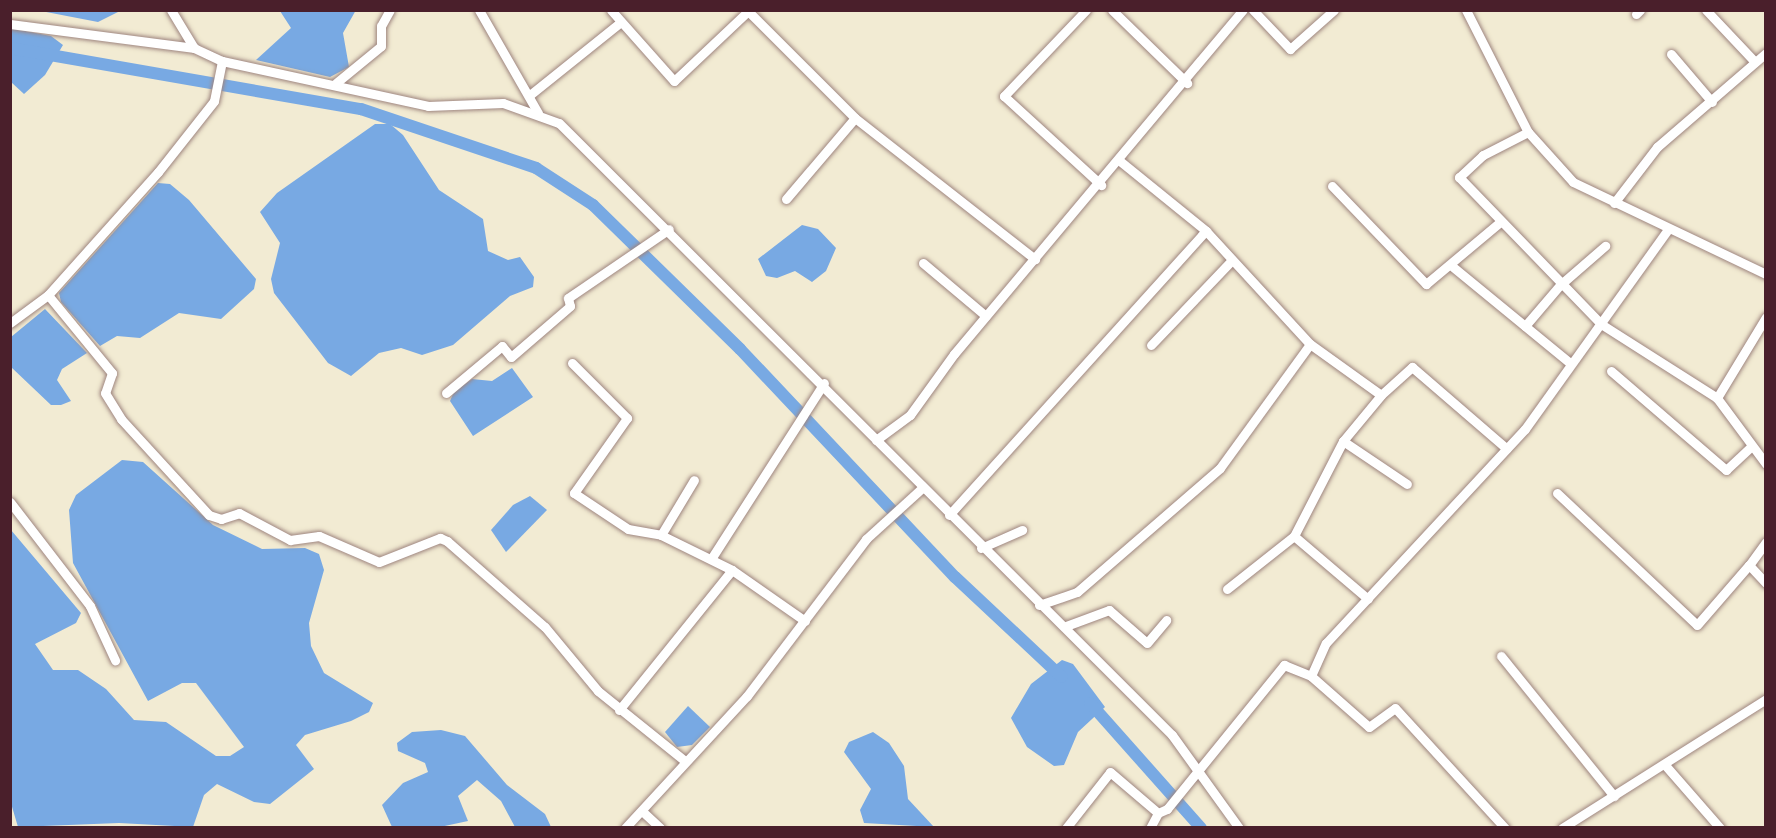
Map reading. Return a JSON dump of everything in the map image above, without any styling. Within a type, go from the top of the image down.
[{"type":"street","points":[[171,10],[194,48]]},
{"type":"street","points":[[336,83],[381,46],[381,26],[390,10]]},
{"type":"street","points":[[479,10],[531,94],[538,113]]},
{"type":"street","points":[[611,10],[674,81],[749,11],[855,118],[1035,259]]},
{"type":"street","points":[[1086,10],[1004,96],[1101,185]]},
{"type":"street","points":[[1112,10],[1186,83]]},
{"type":"street","points":[[876,440],[910,415],[987,316],[1101,185],[1243,10]]},
{"type":"street","points":[[1253,10],[1290,49],[1334,10]]},
{"type":"street","points":[[1706,10],[1755,62]]},
{"type":"street","points":[[1469,12],[1528,132],[1573,182],[1668,230],[1766,274]]},
{"type":"street","points":[[531,94],[621,22]]},
{"type":"street","points":[[10,24],[194,48],[222,65],[336,83],[428,106],[503,103],[538,113],[576,136],[824,383],[921,489],[1039,605],[1066,626],[1199,770],[1239,828]]},
{"type":"street","points":[[1614,203],[1657,147],[1712,102],[1766,53]]},
{"type":"street","points":[[1671,54],[1712,102]]},
{"type":"street","points":[[10,323],[48,295],[214,101],[222,65]]},
{"type":"street","points":[[786,199],[855,118]]},
{"type":"street","points":[[1528,132],[1483,155],[1459,177],[1499,224],[1601,324],[1717,398],[1751,447],[1766,464]]},
{"type":"street","points":[[1120,161],[1206,231],[1310,344],[1381,395]]},
{"type":"street","points":[[1332,186],[1426,284],[1453,267],[1499,224]]},
{"type":"street","points":[[446,393],[501,346],[511,357],[570,306],[568,298],[669,229]]},
{"type":"street","points":[[1311,676],[1326,643],[1507,449],[1668,230]]},
{"type":"street","points":[[949,515],[1206,231]]},
{"type":"street","points":[[1526,326],[1560,285],[1605,246]]},
{"type":"street","points":[[1151,345],[1232,260]]},
{"type":"street","points":[[922,263],[987,316]]},
{"type":"street","points":[[1453,267],[1570,363]]},
{"type":"street","points":[[48,295],[112,373],[105,393],[121,418],[209,515],[221,519],[239,513],[290,540],[319,536],[379,562],[440,538],[447,541],[545,627],[619,710],[685,761]]},
{"type":"street","points":[[1717,398],[1766,317]]},
{"type":"street","points":[[1039,605],[1077,592],[1220,468],[1310,344]]},
{"type":"street","points":[[572,363],[627,418],[574,493],[628,529],[661,535],[732,570],[805,621]]},
{"type":"street","points":[[1227,589],[1294,536],[1342,441],[1381,395],[1412,367],[1507,449]]},
{"type":"street","points":[[1611,371],[1726,470],[1751,447]]},
{"type":"street","points":[[711,559],[788,434],[824,383]]},
{"type":"street","points":[[1342,441],[1407,484]]},
{"type":"street","points":[[661,535],[694,480]]},
{"type":"street","points":[[625,828],[747,696],[877,531],[921,489]]},
{"type":"street","points":[[1557,493],[1697,625],[1766,542]]},
{"type":"street","points":[[10,502],[90,606],[115,660]]},
{"type":"street","points":[[981,548],[1022,530]]},
{"type":"street","points":[[1294,536],[1368,599]]},
{"type":"street","points":[[1749,565],[1766,583]]},
{"type":"street","points":[[619,710],[732,570]]},
{"type":"street","points":[[1066,626],[1108,610],[1147,643],[1166,620]]},
{"type":"street","points":[[1501,656],[1614,796]]},
{"type":"street","points":[[1150,828],[1162,811],[1188,789],[1199,770],[1284,666],[1311,676],[1369,727],[1395,708],[1505,828]]},
{"type":"street","points":[[1562,828],[1665,765],[1766,699]]},
{"type":"street","points":[[1665,765],[1720,828]]},
{"type":"street","points":[[1066,828],[1110,772],[1162,811]]},
{"type":"street","points":[[642,811],[660,828]]},
{"type":"water","points":[[120,10],[98,22],[41,11]]},
{"type":"water","points":[[356,10],[343,33],[349,67],[330,77],[256,60],[291,28],[280,11]]},
{"type":"water","points":[[10,28],[51,36],[63,45],[45,75],[24,94],[11,82]]},
{"type":"water","points":[[375,124],[390,124],[403,135],[439,190],[483,219],[488,251],[508,260],[520,257],[534,277],[533,287],[510,296],[453,345],[422,355],[401,348],[379,353],[351,376],[328,363],[274,293],[271,279],[280,243],[260,212],[277,193]]},
{"type":"water","points":[[158,183],[170,184],[189,200],[256,279],[254,289],[221,319],[179,313],[140,338],[117,336],[100,346],[61,302],[59,293]]},
{"type":"water","points":[[802,225],[818,229],[836,248],[826,271],[812,282],[795,271],[777,278],[766,276],[758,259]]},
{"type":"water","points":[[45,309],[87,353],[62,369],[57,380],[71,401],[61,405],[51,405],[11,367],[11,337]]},
{"type":"water","points":[[512,368],[533,397],[473,436],[450,401],[454,392],[472,379],[492,381]]},
{"type":"water","points":[[122,460],[143,462],[213,525],[262,549],[305,548],[319,554],[324,570],[309,623],[311,646],[324,673],[373,703],[369,712],[351,721],[305,735],[296,745],[314,769],[270,804],[254,802],[217,784],[204,795],[193,827],[119,823],[18,827],[10,800],[11,530],[81,613],[76,623],[35,644],[53,670],[78,670],[106,689],[134,720],[166,722],[216,756],[230,756],[244,747],[196,683],[182,683],[148,701],[73,563],[69,510],[76,495]]},
{"type":"water","points":[[530,496],[547,510],[506,552],[491,530],[513,505]]},
{"type":"water","points":[[1062,660],[1073,664],[1105,707],[1078,732],[1064,765],[1054,766],[1027,747],[1011,718],[1031,684]]},
{"type":"water","points":[[688,706],[710,727],[692,745],[677,747],[665,732]]},
{"type":"water","points":[[441,730],[465,736],[507,785],[545,814],[551,827],[515,827],[501,801],[477,780],[458,796],[468,821],[440,827],[392,827],[382,805],[403,783],[428,772],[425,763],[398,751],[397,743],[412,732]]},
{"type":"water","points":[[873,732],[889,743],[904,766],[908,799],[934,827],[864,823],[860,810],[871,789],[844,752],[849,742]]},
{"type":"waterway","points":[[10,48],[361,109],[536,168],[593,205],[740,349],[955,577],[1062,677]]},
{"type":"waterway","points":[[1090,703],[1201,828]]}]
